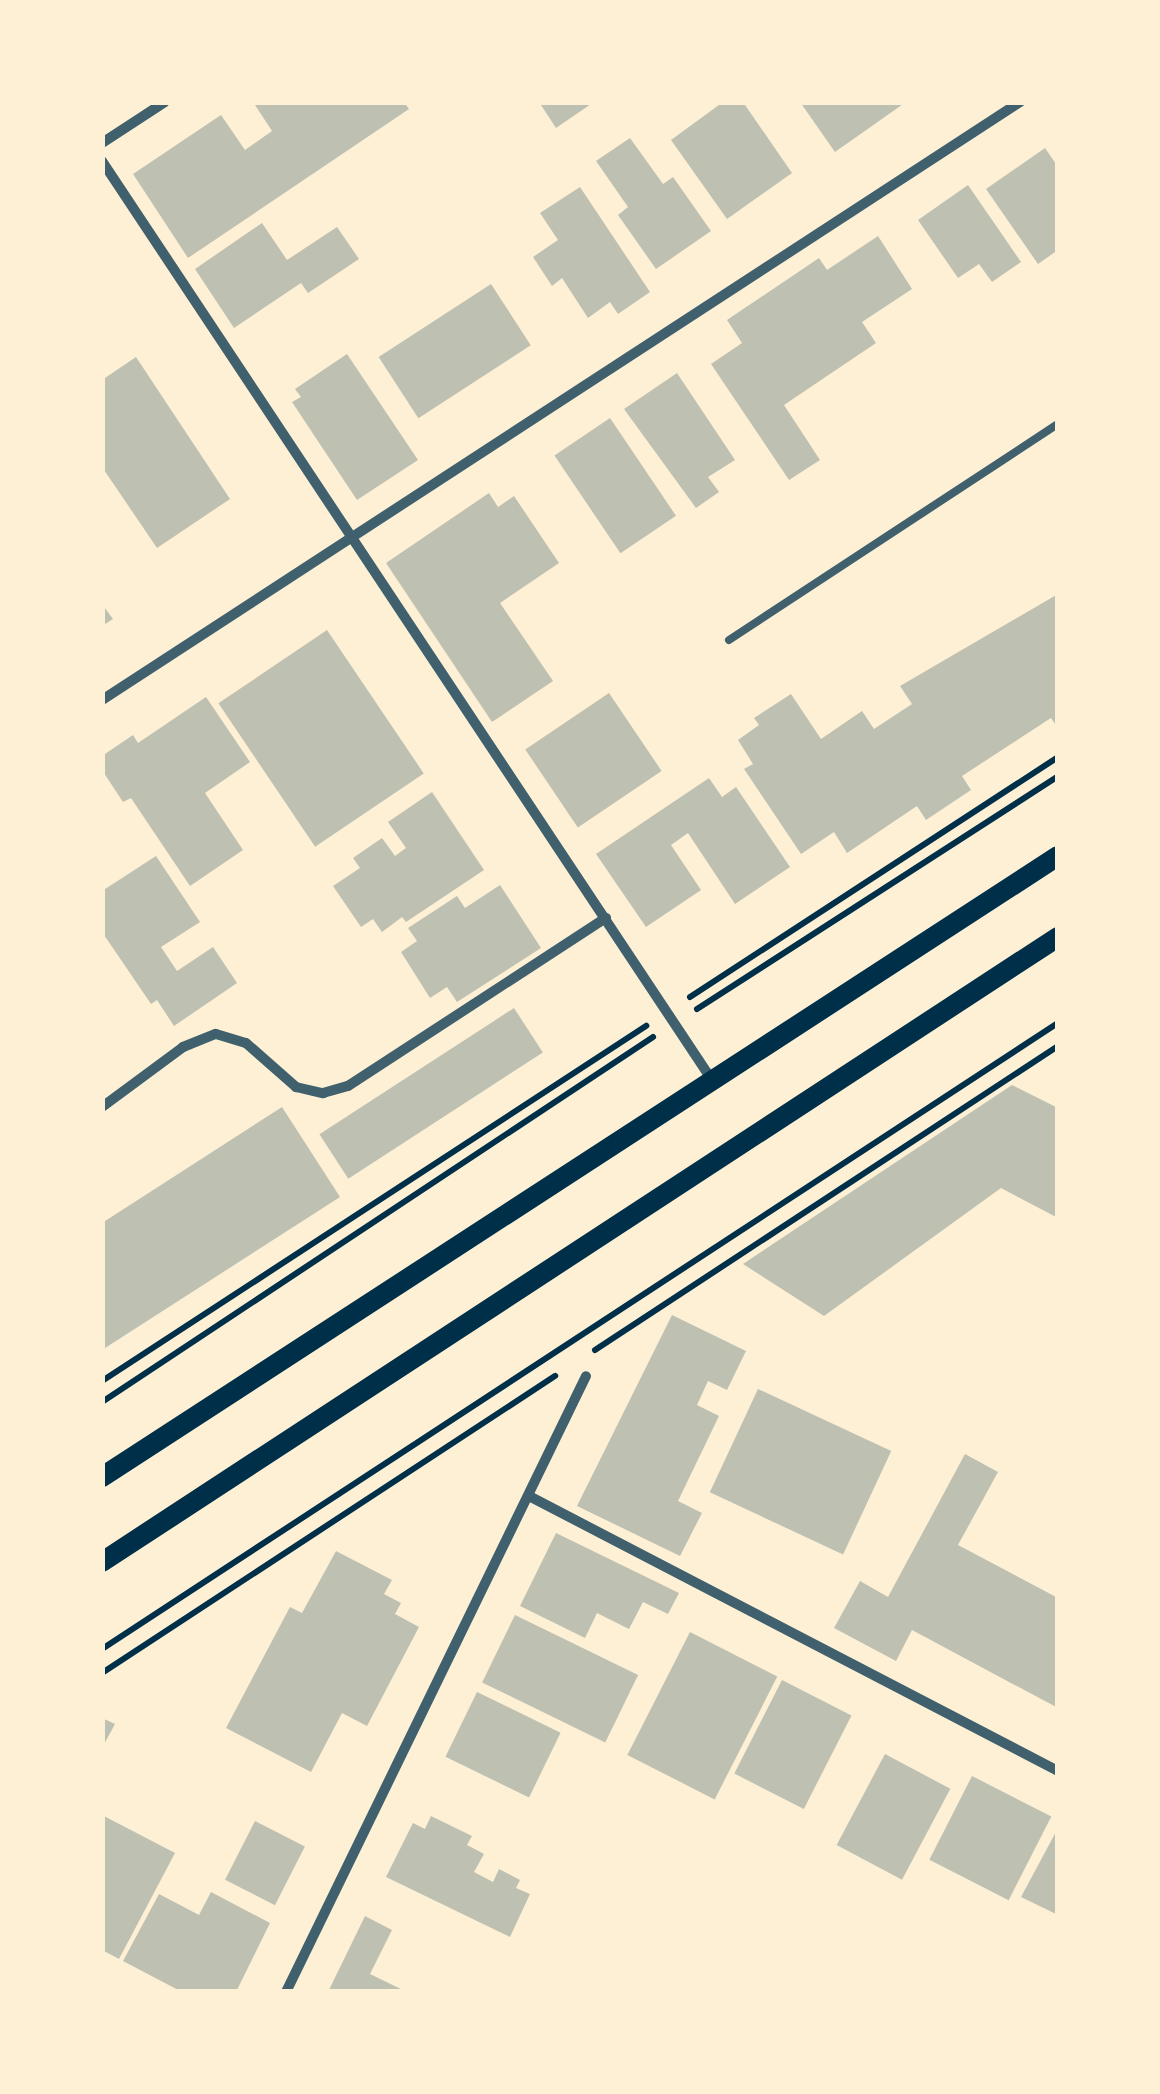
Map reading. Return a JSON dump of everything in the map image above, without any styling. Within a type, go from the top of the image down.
[{"type":"main road","points":[[102,1477],[1058,856]]},
{"type":"main road","points":[[102,1562],[1058,937]]},
{"type":"street","points":[[102,144],[165,102]]},
{"type":"street","points":[[102,700],[1020,102]]},
{"type":"street","points":[[102,160],[354,533],[712,1080]]},
{"type":"street","points":[[102,1107],[184,1047],[216,1034],[246,1043],[296,1087],[322,1093],[348,1086],[606,918]]},
{"type":"street","points":[[286,1992],[586,1376]]},
{"type":"street","points":[[529,1496],[1058,1771]]},
{"type":"lane","points":[[729,640],[1058,424]]},
{"type":"path","points":[[102,1381],[1058,757]]},
{"type":"path","points":[[102,1402],[676,1022],[1058,776]]},
{"type":"path","points":[[102,1649],[1058,1023]]},
{"type":"building","points":[[253,102],[404,102],[409,109],[188,258],[133,174],[221,115],[245,150],[272,131]]},
{"type":"building","points":[[539,102],[594,102],[556,128]]},
{"type":"building","points":[[723,102],[743,102],[792,173],[727,219],[671,140]]},
{"type":"building","points":[[800,102],[906,102],[835,152]]},
{"type":"building","points":[[630,138],[663,184],[673,177],[711,231],[656,269],[618,215],[628,207],[596,161]]},
{"type":"building","points":[[1045,148],[1058,167],[1058,250],[1038,264],[986,189]]},
{"type":"building","points":[[968,185],[1021,262],[992,282],[979,264],[958,278],[918,220]]},
{"type":"building","points":[[580,187],[650,292],[618,314],[610,302],[588,318],[562,278],[552,286],[533,257],[558,240],[540,213]]},
{"type":"building","points":[[262,223],[287,260],[337,227],[359,259],[308,293],[301,283],[234,328],[195,269]]},
{"type":"building","points":[[878,236],[912,289],[862,322],[876,343],[784,405],[820,460],[789,480],[711,364],[742,343],[727,320],[819,258],[827,270]]},
{"type":"building","points":[[491,284],[531,345],[418,418],[379,357]]},
{"type":"building","points":[[347,354],[418,460],[357,500],[292,402],[301,397],[295,389]]},
{"type":"building","points":[[136,357],[230,499],[157,548],[102,467],[102,380]]},
{"type":"building","points":[[677,373],[735,460],[708,477],[719,492],[696,508],[624,409]]},
{"type":"building","points":[[610,418],[676,516],[620,553],[554,455]]},
{"type":"building","points":[[489,493],[498,507],[514,496],[559,563],[500,603],[553,681],[492,722],[386,563]]},
{"type":"building","points":[[1058,594],[1058,728],[1051,718],[962,776],[971,790],[926,820],[917,806],[847,853],[834,832],[801,854],[744,769],[753,764],[738,740],[759,725],[754,718],[791,694],[821,739],[862,711],[874,729],[912,704],[900,686]]},
{"type":"building","points":[[102,604],[113,619],[102,626]]},
{"type":"building","points":[[327,630],[424,773],[315,847],[218,703]]},
{"type":"building","points":[[609,693],[662,771],[578,827],[525,749]]},
{"type":"building","points":[[206,697],[250,762],[205,793],[243,850],[190,886],[131,798],[123,802],[102,770],[102,756],[133,735],[138,743]]},
{"type":"building","points":[[709,778],[722,797],[736,787],[790,867],[735,904],[688,833],[671,845],[701,890],[646,927],[596,854]]},
{"type":"building","points":[[432,792],[484,870],[406,922],[402,917],[382,932],[373,919],[361,927],[333,886],[360,868],[353,858],[382,838],[395,856],[406,848],[388,822]]},
{"type":"building","points":[[156,856],[200,922],[161,947],[177,971],[213,947],[237,983],[174,1026],[157,1000],[151,1004],[102,932],[102,891]]},
{"type":"building","points":[[500,885],[541,948],[457,1002],[447,987],[430,998],[401,952],[417,941],[408,928],[457,896],[465,908]]},
{"type":"building","points":[[514,1008],[543,1052],[348,1179],[319,1134]]},
{"type":"building","points":[[1012,1085],[1058,1108],[1058,1218],[1001,1188],[824,1316],[743,1264]]},
{"type":"building","points":[[282,1107],[340,1197],[102,1350],[102,1223]]},
{"type":"building","points":[[672,1315],[746,1351],[727,1390],[708,1381],[697,1405],[719,1416],[678,1501],[702,1513],[680,1556],[577,1506]]},
{"type":"building","points":[[758,1389],[891,1451],[843,1554],[710,1492]]},
{"type":"building","points":[[965,1454],[998,1472],[958,1545],[1058,1598],[1058,1708],[912,1630],[896,1661],[834,1628],[860,1581],[888,1597]]},
{"type":"building","points":[[556,1533],[679,1593],[668,1614],[643,1602],[629,1629],[597,1613],[585,1638],[520,1606]]},
{"type":"building","points":[[336,1551],[392,1580],[384,1594],[401,1603],[395,1614],[419,1627],[367,1726],[342,1713],[311,1772],[226,1728],[290,1607],[302,1613]]},
{"type":"building","points":[[515,1615],[638,1675],[605,1742],[482,1682]]},
{"type":"building","points":[[690,1632],[777,1676],[715,1799],[627,1755]]},
{"type":"building","points":[[782,1680],[851,1715],[804,1809],[734,1774]]},
{"type":"building","points":[[477,1692],[561,1733],[529,1797],[445,1757]]},
{"type":"building","points":[[102,1718],[115,1724],[102,1748]]},
{"type":"building","points":[[885,1754],[950,1789],[902,1880],[837,1845]]},
{"type":"building","points":[[972,1776],[1051,1816],[1009,1900],[929,1860]]},
{"type":"building","points":[[102,1815],[175,1853],[119,1959],[102,1950]]},
{"type":"building","points":[[431,1816],[472,1836],[467,1845],[484,1854],[474,1872],[493,1882],[499,1869],[520,1880],[516,1888],[530,1894],[510,1937],[386,1877],[413,1823],[425,1829]]},
{"type":"building","points":[[255,1821],[305,1846],[275,1905],[225,1880]]},
{"type":"building","points":[[1058,1828],[1058,1915],[1021,1897]]},
{"type":"building","points":[[211,1892],[270,1923],[236,1992],[182,1992],[123,1961],[159,1894],[199,1915]]},
{"type":"building","points":[[365,1916],[392,1930],[370,1974],[407,1992],[328,1992]]}]
